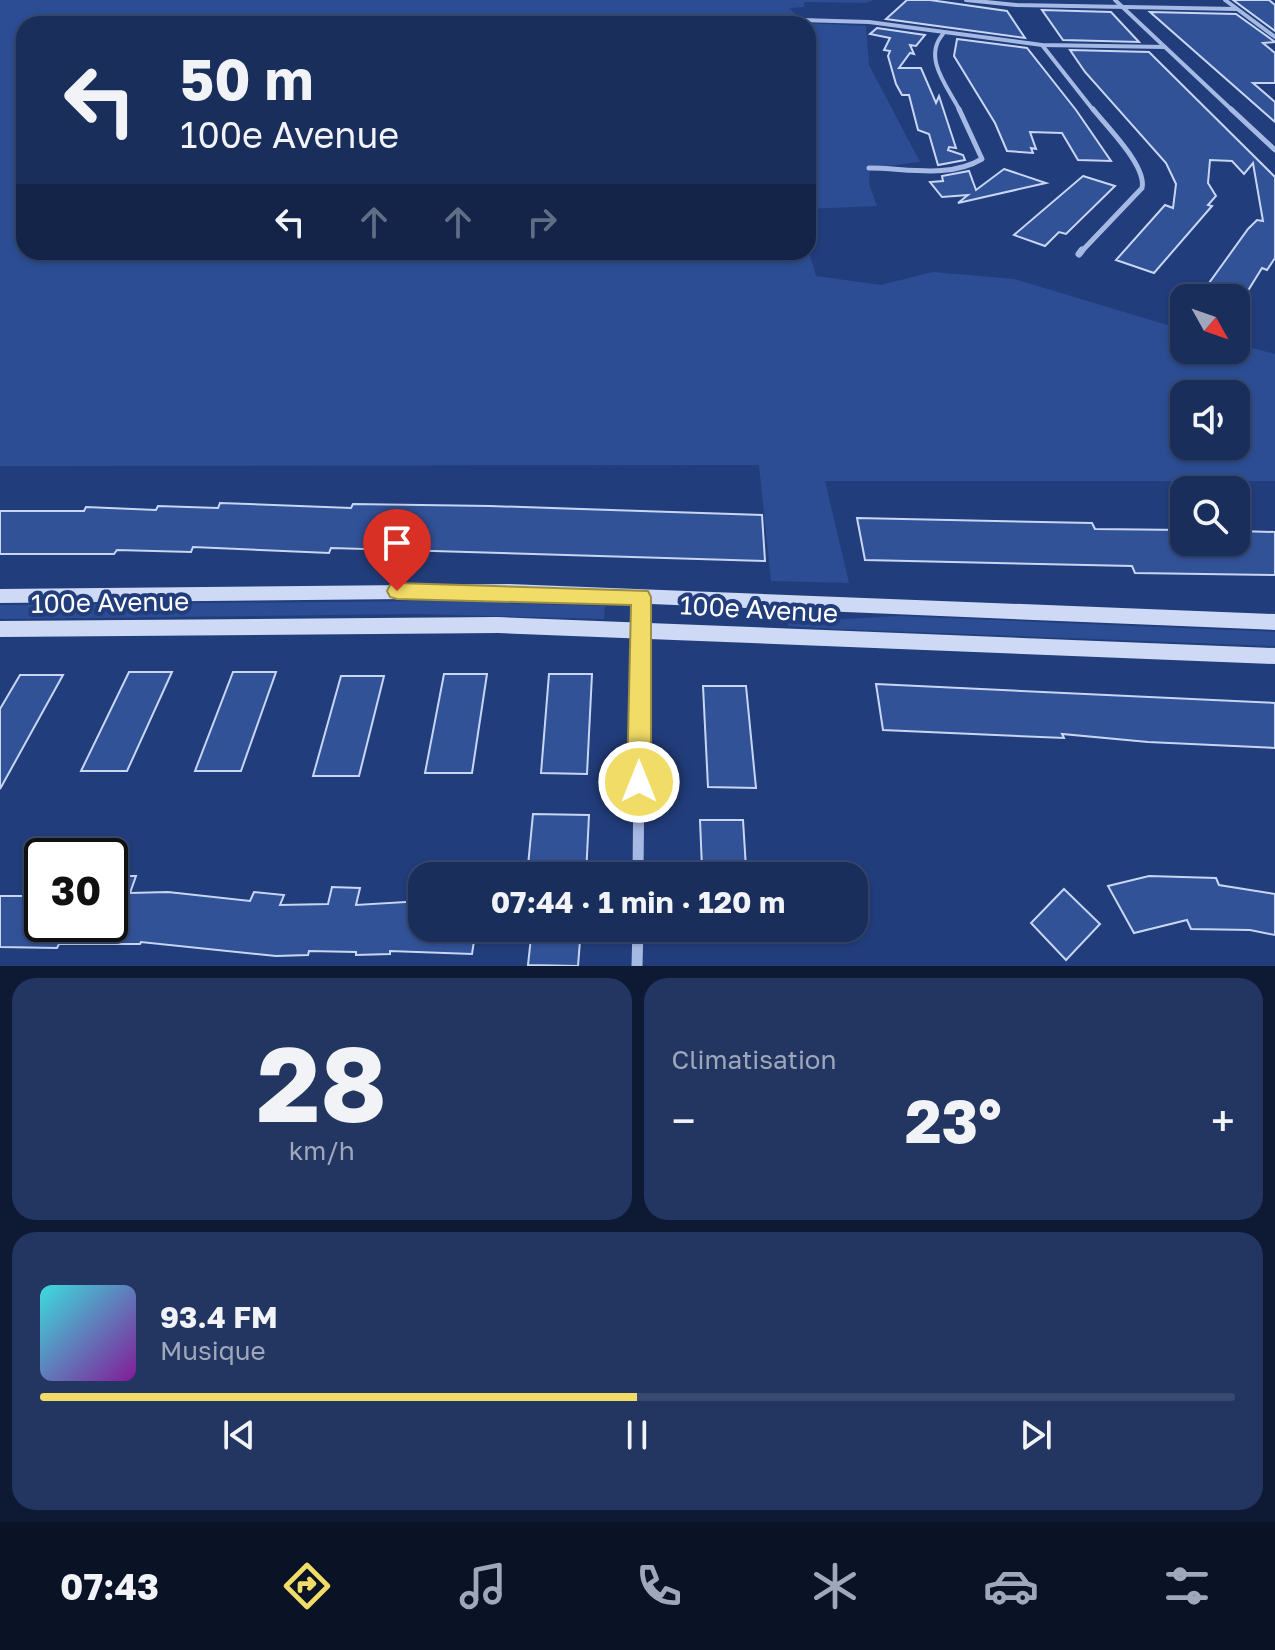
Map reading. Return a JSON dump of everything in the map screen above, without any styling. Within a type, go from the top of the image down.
[{"type":"street","points":[[966,0],[1016,5],[1236,9]]},
{"type":"street","points":[[1115,0],[1275,150]]},
{"type":"street","points":[[1225,0],[1275,37]]},
{"type":"street","points":[[816,20],[869,22],[1042,45],[1165,47]]},
{"type":"street","points":[[869,168],[950,170],[964,168],[982,159],[933,58],[935,43],[943,34]]},
{"type":"street","points":[[1042,45],[1137,165],[1144,179],[1142,188],[1079,254]]},
{"type":"street","name":"100e Avenue","points":[[0,596],[472,591],[1275,622]]},
{"type":"street","points":[[638,862],[641,597]]},
{"type":"street","name":"100e Avenue","points":[[0,629],[417,624],[1275,656]]},
{"type":"street","points":[[637,966],[638,942]]},
{"type":"shaded area","points":[[0,0],[874,0],[865,3],[804,2],[804,7],[789,8],[797,16],[16,16],[16,260],[811,260],[816,276],[881,285],[933,272],[1014,279],[1170,326],[1170,364],[1250,364],[1250,348],[1275,354],[1275,481],[1250,481],[1250,476],[1170,476],[1170,481],[825,481],[849,583],[771,581],[759,465],[0,466]]},
{"type":"shaded area","points":[[816,24],[866,26],[869,65],[920,162],[870,168],[869,184],[877,206],[816,209]]},
{"type":"shaded area","points":[[431,601],[605,606],[604,619],[416,614],[0,619],[0,605]]},
{"type":"shaded area","points":[[899,616],[1275,632],[1275,646],[788,626],[788,622]]},
{"type":"building","points":[[907,0],[930,0],[1007,11],[1025,38],[886,19]]},
{"type":"building","points":[[1233,0],[1269,0],[1275,5],[1275,31]]},
{"type":"building","points":[[1042,10],[1111,12],[1139,42],[1063,40]]},
{"type":"building","points":[[1150,12],[1236,14],[1275,42],[1263,43],[1275,53],[1275,83],[1253,83],[1275,102],[1275,122]]},
{"type":"building","points":[[877,28],[925,35],[916,46],[910,45],[914,54],[910,53],[899,68],[921,68],[936,103],[939,96],[956,148],[949,147],[948,150],[963,155],[965,160],[938,165],[929,134],[918,130],[909,95],[902,95],[896,84],[888,56],[890,51],[884,50],[890,38],[870,34]]},
{"type":"building","points":[[957,39],[1027,48],[1111,161],[1078,160],[1062,133],[1030,132],[1036,149],[1031,148],[1033,153],[1007,151],[995,123],[954,56]]},
{"type":"building","points":[[1070,50],[1149,52],[1275,177],[1275,258],[1267,270],[1262,268],[1250,287],[1250,284],[1208,284],[1248,229],[1257,220],[1263,221],[1253,163],[1244,174],[1232,161],[1210,160],[1208,183],[1216,196],[1208,205],[1212,206],[1154,273],[1116,260],[1165,205],[1173,208],[1176,184],[1166,163],[1085,72]]},
{"type":"building","points":[[1004,169],[1046,183],[958,203],[968,195],[942,197],[930,182],[943,181],[942,176],[969,171],[976,190]]},
{"type":"building","points":[[1083,176],[1115,186],[1066,234],[1059,232],[1045,246],[1014,235]]},
{"type":"building","points":[[220,503],[351,508],[353,504],[490,506],[762,515],[765,561],[331,548],[329,553],[193,547],[191,552],[117,550],[114,554],[0,554],[0,511],[84,511],[86,507],[156,510],[158,506],[218,508]]},
{"type":"building","points":[[857,518],[1092,523],[1095,529],[1170,530],[1170,556],[1250,556],[1250,531],[1275,532],[1275,575],[1135,573],[1132,566],[865,560]]},
{"type":"building","points":[[129,672],[172,672],[127,771],[81,771]]},
{"type":"building","points":[[233,672],[276,672],[241,771],[195,771]]},
{"type":"building","points":[[444,674],[487,674],[472,773],[425,773]]},
{"type":"building","points":[[549,674],[592,674],[587,774],[541,773]]},
{"type":"building","points":[[20,675],[63,675],[0,789],[0,709]]},
{"type":"building","points":[[341,676],[384,676],[359,776],[313,776]]},
{"type":"building","points":[[876,684],[1275,703],[1275,748],[1062,734],[1064,738],[883,730]]},
{"type":"building","points":[[703,686],[746,686],[756,788],[708,787]]},
{"type":"building","points":[[533,814],[589,815],[587,862],[528,862]]},
{"type":"building","points":[[700,820],[743,820],[746,862],[702,862]]},
{"type":"building","points":[[128,876],[136,876],[130,893],[168,892],[250,901],[254,892],[284,895],[280,905],[328,904],[332,887],[360,888],[356,905],[408,902],[408,942],[474,942],[472,954],[390,951],[390,954],[356,955],[356,952],[309,951],[308,955],[276,956],[141,942],[59,944],[57,948],[0,947],[0,896],[24,896],[24,942],[128,942]]},
{"type":"building","points":[[1149,876],[1216,878],[1219,885],[1275,894],[1275,935],[1250,930],[1191,929],[1187,920],[1134,933],[1108,886]]},
{"type":"building","points":[[1064,889],[1100,924],[1066,960],[1031,923]]},
{"type":"building","points":[[530,942],[580,942],[578,966],[528,965]]},
{"type":"route","points":[[397,591],[509,591],[641,597],[639,782]]}]
